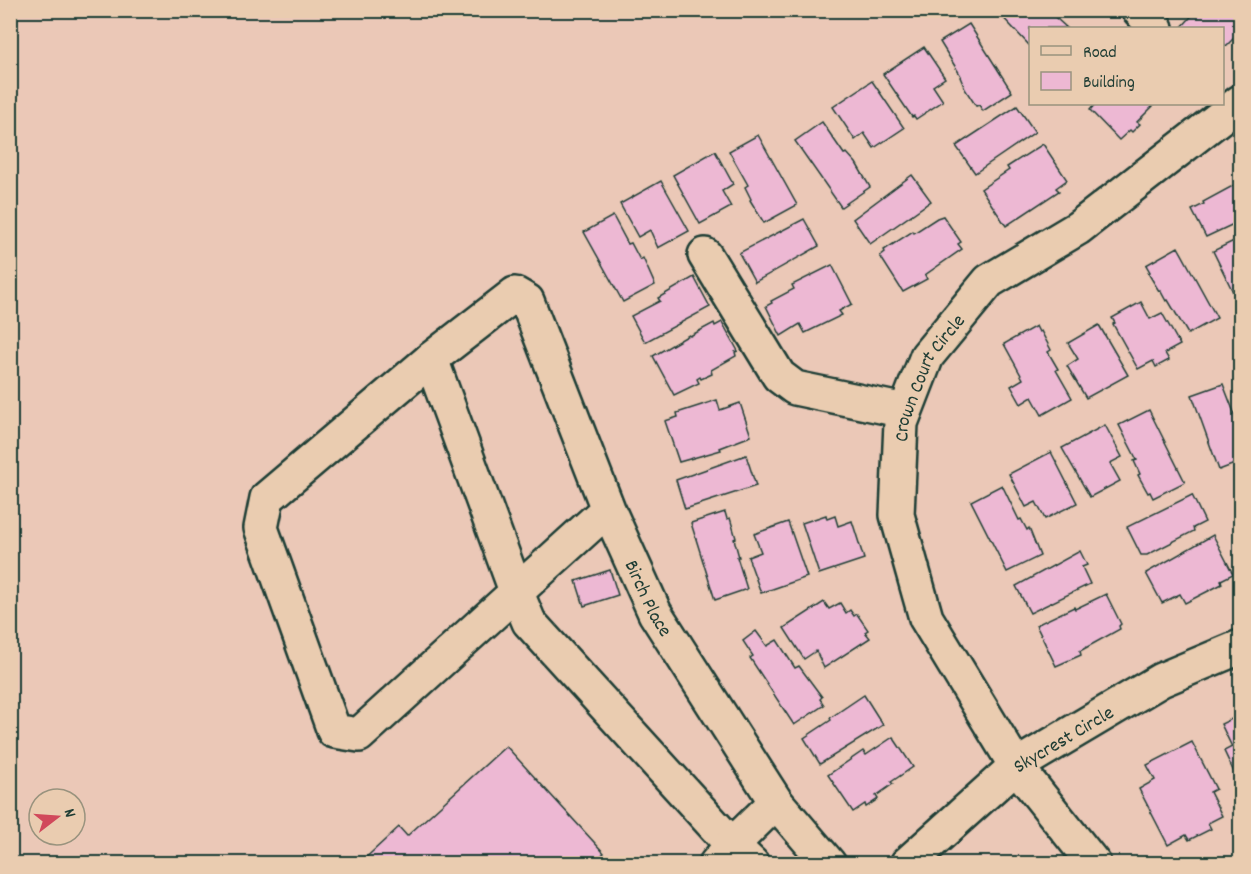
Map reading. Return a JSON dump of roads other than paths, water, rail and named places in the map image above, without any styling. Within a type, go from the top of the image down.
[{"type":"street","points":[[1138,10],[1155,27]]},
{"type":"street","name":"Crown Court Circle","points":[[1094,864],[1016,766],[926,618],[897,515],[900,423],[927,356],[989,281],[1078,228],[1234,106]]},
{"type":"street","points":[[705,255],[779,376],[795,388],[905,411]]},
{"type":"street","name":"Birch Place","points":[[431,359],[514,294],[527,301],[608,509],[655,613],[776,802],[829,864]]},
{"type":"street","points":[[608,509],[516,591],[358,735],[334,731],[261,528],[267,498],[431,359],[516,591],[529,622],[733,857],[776,802]]},
{"type":"street","name":"Skycrest Circle","points":[[907,864],[1016,766],[1161,680],[1240,647]]}]
